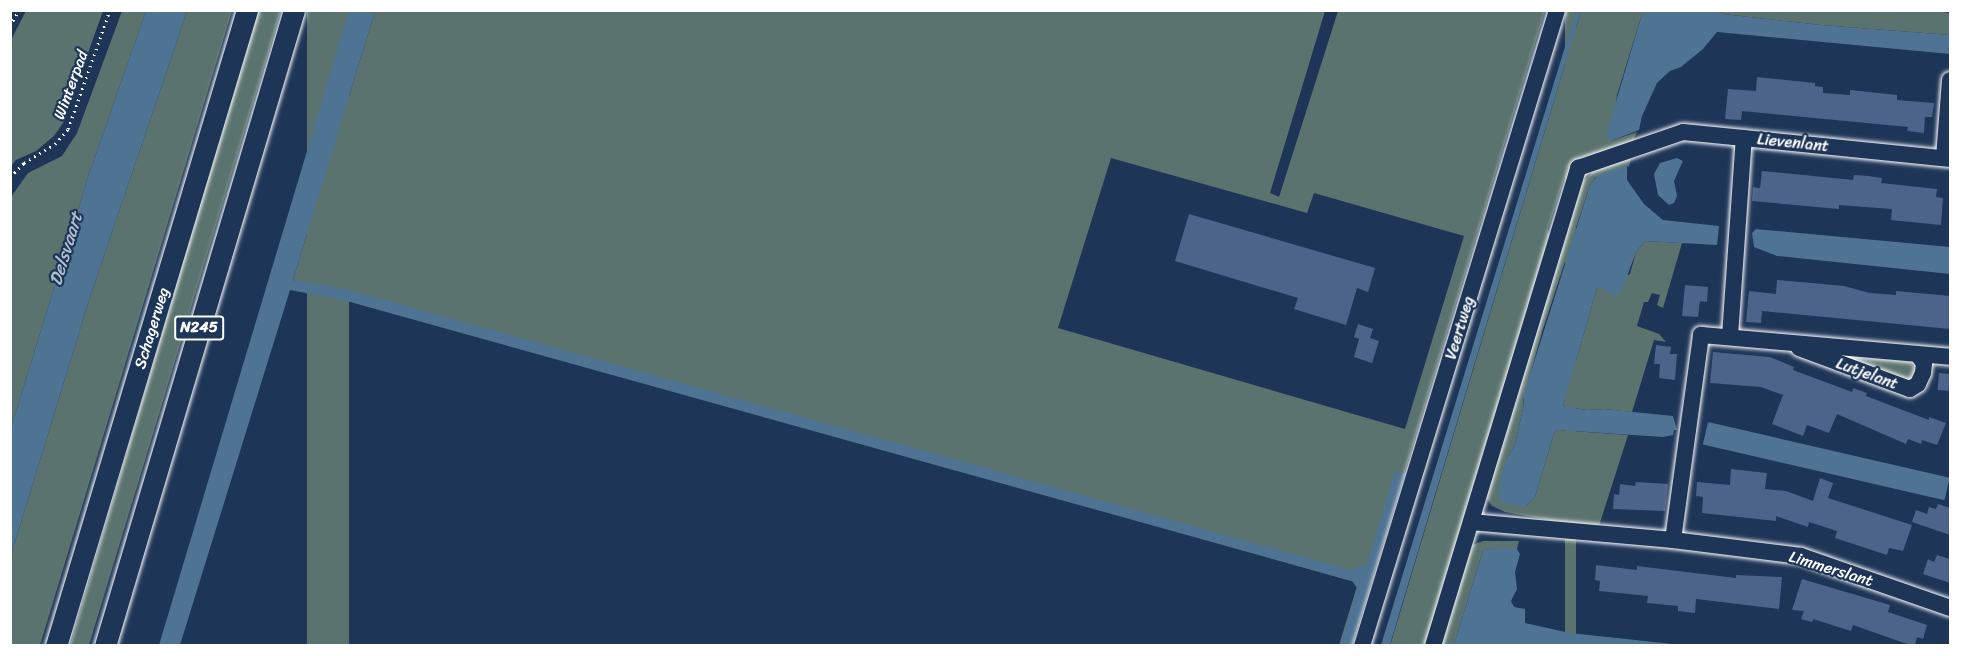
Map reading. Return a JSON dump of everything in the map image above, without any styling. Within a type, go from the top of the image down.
[{"type":"main road","name":"Schagerweg","points":[[56,645],[247,10]]},
{"type":"main road","name":"N245","points":[[105,645],[294,10]]},
{"type":"street","name":"Veertweg","points":[[1362,645],[1557,10]]},
{"type":"street","name":"Lievenlant","points":[[1730,336],[1744,138],[1947,158],[1950,80]]},
{"type":"street","points":[[1433,645],[1578,168],[1683,132],[1744,138]]},
{"type":"street","name":"Lutjelant","points":[[1673,540],[1701,334],[1950,357]]},
{"type":"street","name":"Lutjelant","points":[[1785,342],[1910,389],[1918,384],[1923,373],[1924,363],[1917,354]]},
{"type":"street","name":"Limmerslant","points":[[1471,522],[1673,540],[1801,556],[1950,608]]},
{"type":"path","points":[[10,26],[20,10]]},
{"type":"path","name":"Winterpad","points":[[10,177],[24,163],[55,144],[68,129],[110,10]]},
{"type":"green space","points":[[26,11],[103,11],[63,123],[54,136],[36,151],[16,160],[11,166],[11,40]]},
{"type":"green space","points":[[122,11],[146,11],[89,174],[11,428],[11,197],[28,173],[62,156],[77,133]]},
{"type":"green space","points":[[187,11],[232,11],[40,645],[11,646],[11,555],[89,300]]},
{"type":"green space","points":[[257,11],[281,11],[89,645],[70,646]]},
{"type":"green space","points":[[307,11],[349,11],[349,646],[307,646]]},
{"type":"green space","points":[[375,11],[1325,11],[1270,193],[1279,197],[1338,11],[1545,11],[1352,645],[1339,645],[1358,583],[293,280]],"holes":[[[1111,158],[1307,213],[1314,193],[1464,236],[1405,429],[1058,328]]]},
{"type":"green space","points":[[1565,11],[1576,11],[1576,646],[1565,646]]},
{"type":"green space","points":[[1581,11],[1643,11],[1617,95],[1611,141],[1637,132],[1633,141],[1568,167],[1548,229],[1550,240],[1426,645],[1390,646]]},
{"type":"green space","points":[[1718,11],[1937,11],[1950,13],[1950,35],[1821,25],[1723,14]]},
{"type":"green space","points":[[1626,157],[1631,159],[1629,166],[1596,177],[1590,185],[1542,332],[1523,401],[1515,444],[1507,458],[1525,507],[1535,497],[1554,433],[1558,430],[1628,435],[1598,529],[1505,512],[1492,506],[1485,496],[1579,186],[1596,168]]},
{"type":"green space","points":[[1645,241],[1682,243],[1663,308],[1657,305],[1660,295],[1652,293],[1648,302],[1644,302],[1637,326],[1659,334],[1666,342],[1654,340],[1632,412],[1586,410],[1563,406],[1597,288],[1630,274],[1636,252]]},
{"type":"green space","points":[[1828,355],[1910,362],[1916,370],[1913,378],[1906,381]]},
{"type":"green space","points":[[1483,541],[1519,541],[1517,549],[1483,550],[1454,645],[1441,646],[1472,545]]},
{"type":"water","name":"Delsvaart","points":[[146,11],[187,11],[89,300],[11,555],[11,428],[89,174]]},
{"type":"water","points":[[349,11],[375,11],[293,280],[342,288],[1350,570],[1367,564],[1395,472],[1405,473],[1352,645],[1340,645],[1357,588],[1352,581],[343,300],[290,290],[180,645],[159,645]]},
{"type":"water","points":[[1576,11],[1581,11],[1390,645],[1381,645]]},
{"type":"water","points":[[1643,11],[1718,11],[1723,14],[1821,25],[1950,35],[1950,54],[1717,32],[1703,49],[1681,67],[1670,71],[1657,83],[1642,116],[1639,130],[1611,141],[1606,135]]},
{"type":"water","points":[[1677,158],[1683,161],[1674,181],[1677,196],[1674,203],[1669,205],[1658,195],[1654,174],[1660,163]]},
{"type":"water","points":[[1627,165],[1627,180],[1644,204],[1663,220],[1719,226],[1717,245],[1645,241],[1636,252],[1621,293],[1615,297],[1602,288],[1597,288],[1563,406],[1586,410],[1604,409],[1673,416],[1677,430],[1674,430],[1673,435],[1663,437],[1558,430],[1554,433],[1535,497],[1525,507],[1500,502],[1499,488],[1507,458],[1515,444],[1524,394],[1590,185],[1598,175]]},
{"type":"water","points":[[1756,229],[1950,247],[1950,274],[1777,256],[1754,247],[1752,233]]},
{"type":"water","points":[[1708,422],[1950,478],[1944,500],[1703,444]]},
{"type":"water","points":[[1517,549],[1520,554],[1515,572],[1517,589],[1511,601],[1514,607],[1525,609],[1525,623],[1570,633],[1682,645],[1454,645],[1483,550]]},
{"type":"building","points":[[1757,77],[1815,83],[1815,86],[1823,87],[1823,93],[1850,95],[1850,90],[1897,95],[1897,100],[1934,103],[1932,117],[1925,117],[1924,133],[1907,131],[1908,127],[1742,111],[1741,120],[1725,119],[1728,89],[1756,91]]},
{"type":"building","points":[[1762,171],[1853,180],[1854,175],[1868,176],[1882,178],[1881,183],[1937,189],[1936,197],[1943,198],[1941,225],[1891,220],[1892,209],[1839,205],[1839,209],[1752,201],[1753,187],[1760,188]]},
{"type":"building","points":[[1189,214],[1375,268],[1368,292],[1357,288],[1346,325],[1294,309],[1298,298],[1175,261]]},
{"type":"building","points":[[1777,280],[1844,286],[1870,293],[1896,295],[1896,291],[1950,296],[1950,329],[1762,311],[1761,323],[1746,322],[1749,291],[1776,294]]},
{"type":"building","points":[[1685,285],[1708,287],[1707,302],[1700,301],[1698,317],[1682,316]]},
{"type":"building","points":[[1358,324],[1373,329],[1370,338],[1379,341],[1372,363],[1354,357],[1359,339],[1354,337]]},
{"type":"building","points":[[1656,345],[1671,347],[1670,354],[1677,354],[1675,380],[1659,378],[1660,364],[1654,364]]},
{"type":"building","points":[[1713,352],[1770,357],[1794,367],[1793,370],[1852,392],[1853,388],[1867,393],[1866,396],[1929,420],[1929,417],[1946,423],[1937,445],[1922,440],[1921,444],[1908,439],[1906,444],[1837,414],[1829,433],[1807,425],[1803,436],[1772,424],[1783,395],[1761,387],[1710,383]]},
{"type":"building","points":[[1939,373],[1950,374],[1948,391],[1938,390]]},
{"type":"building","points":[[1731,469],[1767,473],[1765,489],[1786,491],[1813,501],[1820,478],[1833,483],[1828,498],[1912,525],[1903,551],[1889,548],[1887,555],[1835,538],[1837,531],[1809,522],[1808,527],[1776,516],[1776,521],[1702,513],[1703,497],[1696,496],[1697,482],[1730,485]]},
{"type":"building","points":[[1636,482],[1668,484],[1665,511],[1613,509],[1614,494],[1619,495],[1620,484],[1635,486]]},
{"type":"building","points":[[1938,504],[1950,508],[1950,535],[1912,522],[1916,510],[1927,514],[1929,507],[1936,509]]},
{"type":"building","points":[[1937,555],[1950,559],[1950,583],[1923,574],[1928,559],[1934,562]]},
{"type":"building","points":[[1596,565],[1637,570],[1637,566],[1736,578],[1736,575],[1782,577],[1779,609],[1696,599],[1695,613],[1678,611],[1678,606],[1647,603],[1648,596],[1599,591],[1600,581],[1595,580]]},
{"type":"building","points":[[1802,579],[1890,605],[1888,612],[1927,625],[1923,639],[1917,637],[1915,645],[1910,645],[1853,625],[1851,631],[1813,619],[1812,622],[1801,619],[1804,611],[1792,610]]}]
